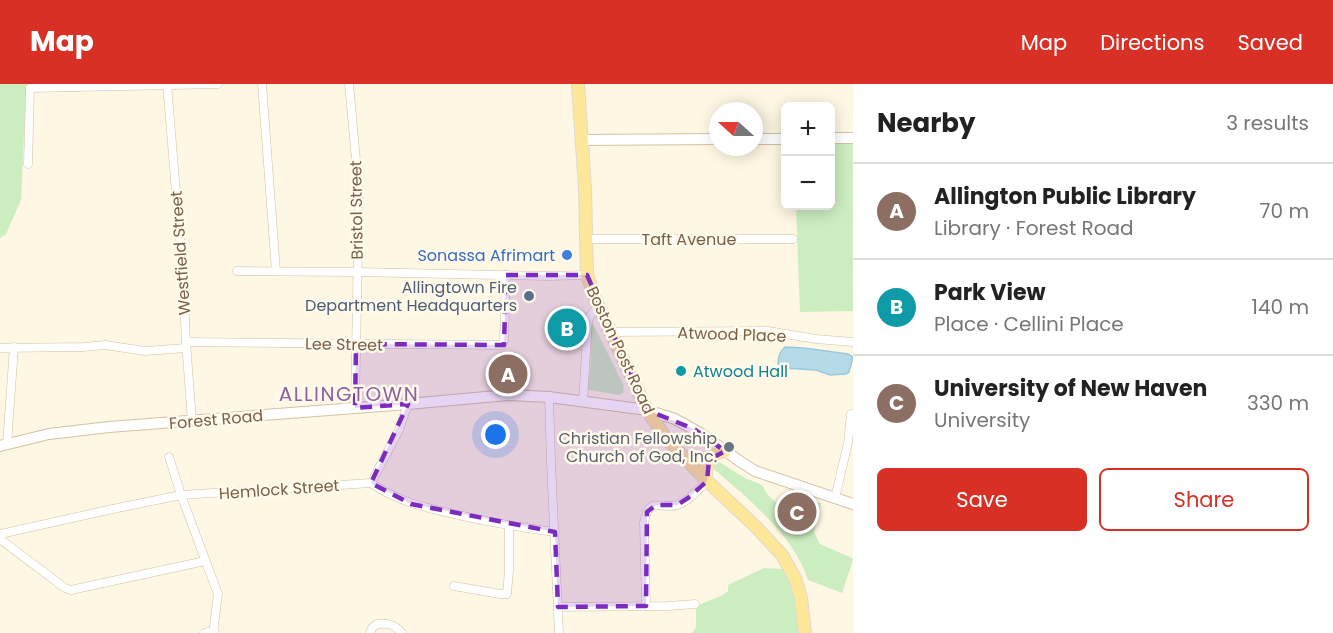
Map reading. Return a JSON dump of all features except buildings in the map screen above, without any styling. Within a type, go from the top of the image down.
[{"type":"main road","name":"Boston Post Road","points":[[578,84],[585,189],[587,275],[598,306],[647,410],[663,434],[707,481],[783,555],[795,578],[801,598],[805,633]]},
{"type":"main road","points":[[835,138],[853,138]]},
{"type":"main road","points":[[581,140],[709,139]]},
{"type":"main road","points":[[763,139],[781,139]]},
{"type":"main road","name":"Forest Road","points":[[4,445],[68,431],[508,395],[549,397],[647,410],[675,419],[702,434],[755,471],[853,504]]},
{"type":"main road","points":[[707,481],[706,470],[709,460],[717,453],[725,451]]},
{"type":"street","points":[[28,164],[30,88],[218,84]]},
{"type":"street","points":[[262,84],[276,271]]},
{"type":"street","name":"Bristol Street","points":[[349,84],[359,192],[355,408]]},
{"type":"street","name":"Westfield Street","points":[[167,85],[183,276],[192,422]]},
{"type":"street","name":"Taft Avenue","points":[[586,239],[793,239]]},
{"type":"street","points":[[237,270],[587,275]]},
{"type":"street","name":"Lee Street","points":[[0,348],[105,345],[145,351],[186,345],[502,345],[506,275]]},
{"type":"street","points":[[583,402],[588,320],[598,306]]},
{"type":"street","name":"Atwood Place","points":[[610,332],[768,331],[853,342]]},
{"type":"street","points":[[4,445],[14,347]]},
{"type":"street","points":[[549,397],[559,633]]},
{"type":"street","points":[[408,404],[399,430],[371,483],[385,493],[411,504],[508,526],[555,532]]},
{"type":"street","points":[[835,498],[848,443],[851,414]]},
{"type":"street","points":[[169,457],[218,594],[213,632],[204,633]]},
{"type":"street","points":[[646,606],[644,523],[647,512],[656,505],[673,506],[682,503],[707,481]]},
{"type":"street","name":"Hemlock Street","points":[[0,534],[182,495],[371,483]]},
{"type":"street","points":[[454,586],[507,594],[508,526]]},
{"type":"street","points":[[0,539],[65,588],[71,590],[205,561]]},
{"type":"street","points":[[558,607],[695,604]]},
{"type":"street","points":[[370,633],[377,624],[388,623],[402,633]]},
{"type":"highlighted area","points":[[506,275],[587,275],[647,410],[694,429],[725,451],[709,460],[707,481],[688,498],[677,505],[656,505],[647,512],[646,606],[558,607],[555,532],[411,504],[371,483],[408,404],[355,408],[356,344],[504,345]]},
{"type":"green space","points":[[0,84],[27,84],[21,200],[6,234],[0,238]]},
{"type":"green space","points":[[835,143],[853,143],[853,311],[800,312],[796,210],[835,210]]},
{"type":"green space","points":[[590,322],[624,386],[623,393],[619,395],[587,389],[590,374]]},
{"type":"green space","points":[[716,460],[745,478],[762,485],[772,499],[790,510],[796,512],[800,498],[821,503],[814,532],[820,544],[853,560],[842,593],[808,580],[796,554],[780,531],[715,470],[713,465]]},
{"type":"green space","points":[[764,568],[790,568],[805,633],[692,633],[696,627],[696,606],[723,595],[728,591],[728,585]]},
{"type":"water","points":[[785,347],[848,354],[853,357],[849,372],[846,374],[830,375],[816,370],[782,368],[778,360]]},
{"type":"place","name":"Sonassa Afrimart","points":[[567,255]]},
{"type":"place","name":"Allingtown Fire Department Headquarters","points":[[529,296]]},
{"type":"place","name":"Park View","points":[[567,328]]},
{"type":"place","name":"Atwood Hall","points":[[681,371]]},
{"type":"place","name":"Allington Public Library","points":[[508,374]]},
{"type":"place","name":"Christian Fellowship Church of God, Inc.","points":[[729,447]]},
{"type":"place","name":"University of New Haven","points":[[797,512]]},
{"type":"district","name":"ALLINGTOWN","points":[[349,394]]}]
